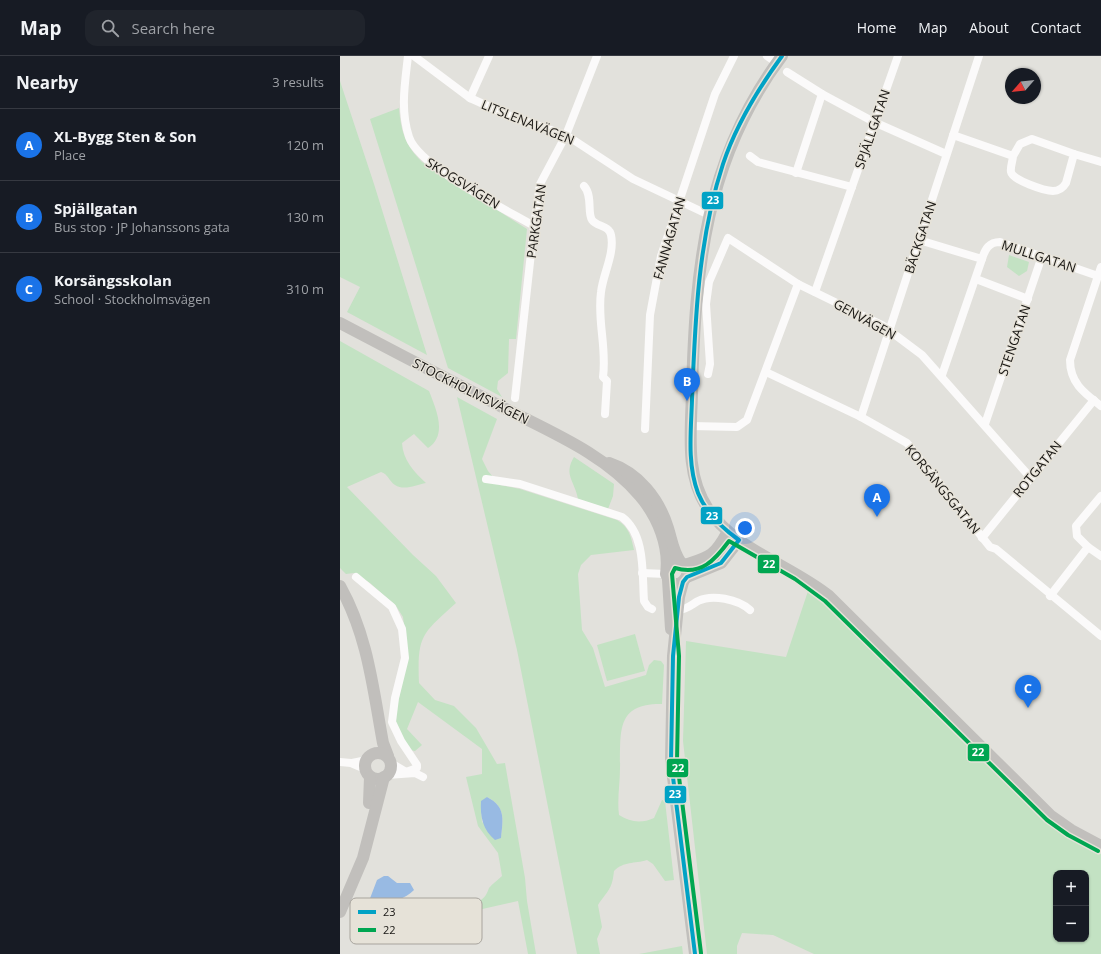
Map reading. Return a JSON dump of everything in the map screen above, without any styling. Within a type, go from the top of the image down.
[{"type":"main road","points":[[775,58],[733,138],[709,215],[696,305],[691,456],[697,490],[713,517],[728,533],[798,574],[829,596],[1051,816],[1071,830],[1101,846]]},
{"type":"main road","name":"STOCKHOLMSVÄGEN","points":[[340,323],[550,431],[600,460],[640,495],[650,509],[663,539],[673,656]]},
{"type":"main road","name":"STOCKHOLMSVÄGEN","points":[[600,460],[620,466],[650,491],[657,501],[664,516],[674,553],[683,564]]},
{"type":"main road","points":[[728,533],[710,556],[701,561],[683,564],[675,562],[670,564],[667,574],[672,583],[678,584],[685,579],[721,563],[739,540]]},
{"type":"main road","points":[[683,564],[688,572],[679,597],[673,656],[671,761],[694,954]]},
{"type":"main road","points":[[340,586],[356,622],[367,653],[379,722],[391,769],[386,776],[363,858],[340,912]]},
{"type":"main road","points":[[340,904],[363,842],[371,792],[368,773],[364,764],[370,755],[379,722]]},
{"type":"main road","points":[[370,755],[379,752],[389,759]]},
{"type":"main road","points":[[368,773],[377,779],[386,776]]},
{"type":"street","name":"SKOGSVÄGEN","points":[[408,56],[403,93],[405,120],[410,139],[418,153],[436,168],[534,226]]},
{"type":"street","name":"LITSLENAVÄGEN","points":[[414,56],[470,98],[510,116],[566,135],[633,179],[709,215]]},
{"type":"street","points":[[470,98],[489,56]]},
{"type":"street","name":"PARKGATAN","points":[[515,398],[540,184],[566,135],[597,56]]},
{"type":"street","name":"FANNAGATAN","points":[[645,429],[650,315],[661,256],[715,94],[734,56]]},
{"type":"street","name":"SPJÄLLGATAN","points":[[815,292],[898,56]]},
{"type":"street","name":"BÄCKGATAN","points":[[861,417],[979,56]]},
{"type":"street","points":[[787,72],[822,94],[874,122],[946,154]]},
{"type":"street","points":[[796,174],[822,94]]},
{"type":"street","points":[[952,135],[1013,156]]},
{"type":"street","points":[[1074,154],[1066,184],[1063,188],[1051,191],[1019,180],[1011,172],[1013,156],[1020,144],[1032,139],[1101,162]]},
{"type":"street","points":[[750,156],[758,162],[796,174],[852,187]]},
{"type":"street","points":[[584,186],[589,198],[591,219],[595,224],[608,230],[611,234],[610,252],[602,283],[599,308],[605,351],[604,377],[607,381],[605,414]]},
{"type":"street","name":"GENVÄGEN","points":[[708,374],[710,364],[707,296],[709,282],[728,238],[798,284],[890,330],[922,355],[942,375],[1030,477]]},
{"type":"street","points":[[919,240],[982,259]]},
{"type":"street","name":"MULLGATAN","points":[[942,375],[982,259],[988,246],[996,242],[1042,256],[1098,276]]},
{"type":"street","name":"STENGATAN","points":[[985,424],[1042,256]]},
{"type":"street","points":[[1101,267],[1070,360],[1071,374],[1074,381],[1101,406]]},
{"type":"street","points":[[976,279],[1028,299]]},
{"type":"street","points":[[691,426],[728,427],[743,424],[750,414],[798,284]]},
{"type":"street","name":"KORSÄNGSGATAN","points":[[766,372],[861,417],[907,443],[990,547],[996,549],[1050,596],[1101,636]]},
{"type":"street","name":"ROTGATAN","points":[[982,538],[1094,400]]},
{"type":"street","points":[[486,479],[520,484],[622,517],[628,521],[635,533],[639,546],[644,601],[648,608],[652,609]]},
{"type":"street","points":[[1101,496],[1076,526],[1077,536],[1088,547],[1101,556]]},
{"type":"street","points":[[1050,596],[1088,547]]},
{"type":"street","points":[[642,573],[667,574]]},
{"type":"street","points":[[356,576],[392,606],[402,630],[405,658],[392,714],[394,729],[417,765],[417,768],[386,776]]},
{"type":"street","points":[[678,610],[685,609],[698,601],[710,597],[731,601],[746,606],[750,610]]},
{"type":"street","points":[[340,762],[351,763],[362,761],[370,755]]},
{"type":"street","points":[[389,759],[406,772],[415,773],[423,777]]},
{"type":"street","points":[[351,763],[368,773]]},
{"type":"green space","points":[[340,81],[374,184],[427,355],[347,312],[360,287],[340,277]]},
{"type":"green space","points":[[399,108],[401,124],[405,137],[416,156],[422,162],[527,229],[516,339],[509,339],[508,373],[498,381],[497,389],[502,397],[448,368],[370,119]]},
{"type":"green space","points":[[1009,255],[1029,262],[1027,271],[1019,276],[1007,267]]},
{"type":"green space","points":[[340,341],[429,391],[435,406],[439,421],[439,429],[438,436],[434,443],[428,448],[414,434],[402,443],[404,455],[410,465],[426,483],[402,488],[395,485],[385,474],[381,472],[347,487],[413,555],[436,576],[456,603],[429,629],[424,637],[419,655],[419,683],[435,700],[454,706],[476,728],[497,764],[505,763],[525,878],[527,901],[536,954],[528,954],[518,901],[482,909],[482,899],[490,886],[502,876],[498,853],[478,826],[466,777],[482,774],[482,749],[418,702],[407,729],[422,745],[415,751],[410,750],[397,727],[395,715],[408,658],[403,617],[396,606],[370,583],[354,573],[346,574],[340,568]],"holes":[[[487,797],[497,805],[502,814],[501,837],[482,822],[481,809]]]},
{"type":"green space","points":[[457,397],[497,419],[482,459],[488,471],[500,485],[520,489],[617,520],[627,529],[632,540],[634,550],[591,555],[581,565],[578,574],[582,630],[593,648],[605,687],[646,675],[649,665],[654,660],[661,661],[664,665],[662,704],[647,705],[636,709],[628,715],[624,722],[620,743],[618,809],[619,815],[631,821],[640,822],[654,818],[662,800],[665,801],[674,880],[665,881],[653,864],[647,860],[625,864],[614,871],[611,886],[598,905],[602,927],[597,939],[600,954],[577,954],[517,650]]},
{"type":"green space","points":[[574,457],[614,484],[613,496],[608,509],[578,499],[570,473],[571,463]]},
{"type":"green space","points":[[809,588],[827,602],[1003,779],[1051,825],[1101,854],[1101,954],[814,954],[773,935],[742,933],[737,946],[737,954],[707,954],[683,741],[686,641],[786,657]]},
{"type":"green space","points":[[635,634],[645,671],[607,681],[597,645]]},
{"type":"green space","points":[[682,946],[683,954],[639,954]]},
{"type":"water","points":[[487,797],[497,805],[502,814],[501,838],[495,840],[485,827],[482,818],[481,801]]},
{"type":"water","points":[[384,876],[388,876],[397,883],[410,883],[414,890],[402,898],[370,898],[377,880]]},
{"type":"transit line","name":"23","points":[[695,954],[671,761],[673,656],[679,597],[683,582],[687,577],[721,563],[739,540],[721,525],[705,507],[698,493],[692,471],[690,447],[699,281],[708,222],[728,150],[748,108],[764,81],[782,56]]},
{"type":"transit line","name":"22","points":[[701,953],[677,761],[679,656],[672,574],[675,568],[692,570],[706,565],[713,560],[729,541],[795,579],[825,601],[1047,820],[1068,835],[1098,851]]},
{"type":"place","name":"Spjällgatan","points":[[687,401]]},
{"type":"place","name":"XL-Bygg Sten & Son","points":[[877,517]]},
{"type":"place","name":"Korsängsskolan","points":[[1028,708]]}]
